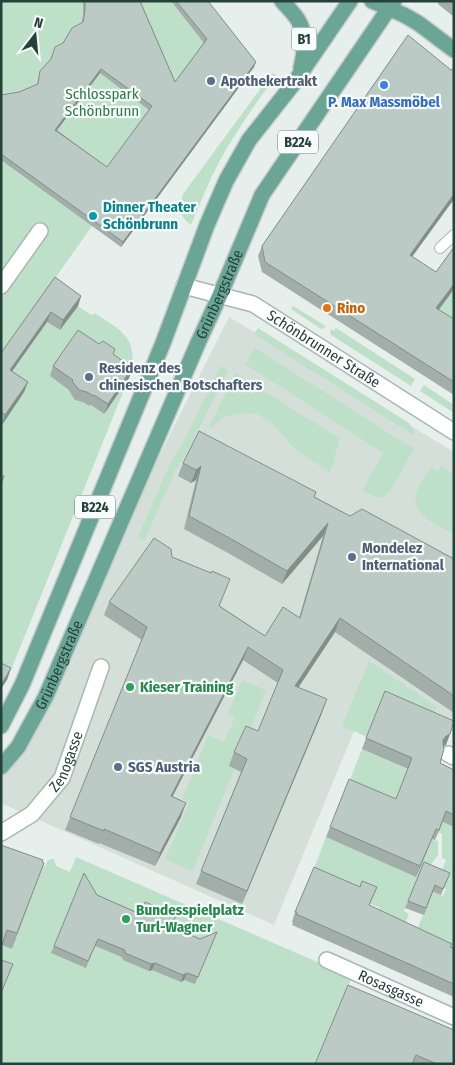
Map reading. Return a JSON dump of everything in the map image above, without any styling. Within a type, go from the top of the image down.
[{"type":"main road","name":"B1","points":[[282,1],[298,20],[304,39],[300,71],[294,83]]},
{"type":"main road","name":"Grünbergstraße","points":[[1,726],[26,676],[159,353],[207,225],[226,181],[249,140],[294,83],[350,1]]},
{"type":"main road","points":[[372,1],[391,5],[454,50]]},
{"type":"main road","name":"Grünbergstraße","points":[[1,767],[18,748],[46,696],[262,195],[391,5]]},
{"type":"street","points":[[1,286],[40,231]]},
{"type":"street","name":"Schönbrunner Straße","points":[[184,286],[253,304],[454,432]]},
{"type":"street","name":"Zenogasse","points":[[1,833],[32,814],[62,778],[102,667]]},
{"type":"street","name":"Rosasgasse","points":[[327,960],[454,1017]]},
{"type":"lane","points":[[440,248],[454,235]]},
{"type":"shaded area","points":[[229,317],[454,452],[453,725],[378,673],[274,925],[1,803],[1,771]]},
{"type":"green space","name":"Schlosspark Schönbrunn","points":[[1,1],[202,1],[254,67],[92,226],[1,355]]},
{"type":"green space","points":[[272,73],[276,75],[222,157],[207,186],[191,225],[181,212],[180,204],[183,194]]},
{"type":"green space","points":[[454,288],[454,323],[437,312]]},
{"type":"green space","points":[[78,306],[91,315],[95,313],[119,330],[129,341],[133,358],[132,370],[129,378],[112,365],[50,376],[70,390],[71,394],[104,414],[128,379],[7,680],[1,678],[1,424],[24,392],[1,356],[16,366],[47,322],[60,330]]},
{"type":"green space","points":[[293,306],[326,326],[321,329],[291,309]]},
{"type":"green space","points":[[258,328],[409,423],[415,436],[254,334]]},
{"type":"green space","points":[[336,328],[415,379],[411,386],[331,335],[331,329],[334,331]]},
{"type":"green space","points":[[255,348],[414,449],[389,493],[382,498],[362,491],[383,453],[245,364]]},
{"type":"green space","points":[[221,366],[228,370],[174,474],[144,541],[138,537],[168,468],[186,437]]},
{"type":"green space","points":[[236,373],[340,439],[330,473],[291,445],[274,425],[257,414],[239,413],[222,418],[211,428],[209,427]]},
{"type":"green space","points":[[424,385],[454,405],[454,413],[420,391]]},
{"type":"green space","points":[[441,466],[454,474],[454,534],[422,514],[416,502],[416,494],[420,484],[431,467],[438,472]]},
{"type":"green space","points":[[369,661],[437,707],[435,712],[453,725],[450,732],[381,702],[367,737],[342,726]]},
{"type":"green space","points":[[242,680],[266,690],[193,871],[165,859],[189,803],[182,799],[208,735],[224,742],[235,717],[228,714]]},
{"type":"green space","points":[[362,749],[432,780],[416,820],[348,785]]},
{"type":"green space","points":[[443,822],[454,827],[454,959],[373,924],[380,908],[364,901],[313,871],[326,837],[416,876],[432,839],[438,841],[438,855],[422,876],[418,875],[404,911],[409,914],[403,929],[415,934],[433,892],[443,896],[446,889],[440,876],[446,860],[442,858],[442,834],[438,832]]},
{"type":"green space","name":"Bundesspielplatz Turl-Wagner","points":[[1,847],[45,867],[47,861],[54,859],[56,866],[70,872],[76,857],[352,977],[315,1064],[1,1064],[1,947],[24,916],[38,878]]},
{"type":"building","name":"Apothekertrakt","points":[[85,1],[140,1],[175,82],[207,39],[176,1],[208,1],[256,62],[123,242],[1,154],[1,95],[19,92],[38,84],[40,71],[51,59],[55,47],[63,43],[72,28],[83,22]],"holes":[[[101,69],[152,106],[107,167],[55,130]]]},
{"type":"building","points":[[408,35],[451,70],[454,68],[454,194],[410,255],[436,272],[454,247],[454,284],[436,308],[454,319],[454,382],[265,262],[262,246]]},
{"type":"building","points":[[55,277],[81,296],[63,320],[51,312],[10,370],[28,382],[5,415],[1,412],[1,353]]},
{"type":"building","name":"Residenz des chinesischen Botschafters","points":[[78,330],[99,344],[103,341],[115,349],[113,354],[132,368],[108,404],[94,395],[79,390],[73,380],[53,366]]},
{"type":"building","points":[[199,431],[316,492],[314,497],[350,516],[362,509],[454,559],[454,696],[340,618],[295,686],[327,699],[247,891],[201,871],[247,759],[234,752],[246,726],[258,731],[283,670],[248,647],[171,796],[186,803],[160,853],[70,817],[147,627],[109,602],[154,538],[171,549],[172,557],[230,579],[219,606],[265,636],[283,607],[300,618],[328,523],[287,571],[189,516],[201,466],[196,470],[183,463]]},
{"type":"building","points":[[1,663],[11,668],[1,685]]},
{"type":"building","points":[[385,691],[454,721],[450,734],[443,740],[444,749],[440,763],[454,770],[454,815],[446,811],[439,830],[436,829],[420,866],[330,827],[349,779],[396,799],[412,758],[366,738]]},
{"type":"building","points":[[1,845],[43,860],[42,862],[44,863],[17,933],[7,930],[1,948]]},
{"type":"building","points":[[424,862],[450,873],[443,889],[435,885],[426,908],[408,901]]},
{"type":"building","points":[[314,867],[360,887],[362,881],[377,887],[369,905],[452,944],[450,947],[454,948],[454,984],[296,914],[297,912],[295,912]]},
{"type":"building","points":[[84,873],[97,895],[140,914],[145,902],[176,915],[172,927],[200,939],[217,932],[198,977],[187,973],[183,975],[155,963],[151,964],[125,953],[125,950],[98,939],[88,961],[54,946]]},
{"type":"building","points":[[1,960],[13,964],[1,993]]},
{"type":"building","points":[[348,985],[454,1030],[454,1064],[437,1064],[416,1055],[412,1064],[315,1064]]},
{"type":"place","name":"Apothekertrakt","points":[[211,81]]},
{"type":"place","name":"P. Max Massmöbel","points":[[384,85]]},
{"type":"place","name":"Dinner Theater Schönbrunn","points":[[93,216]]},
{"type":"place","name":"Rino","points":[[327,308]]},
{"type":"place","name":"Residenz des chinesischen Botschafters","points":[[89,377]]},
{"type":"place","name":"Mondelez International","points":[[352,557]]},
{"type":"place","name":"Kieser Training","points":[[130,687]]},
{"type":"place","name":"SGS Austria","points":[[118,767]]},
{"type":"place","name":"Bundesspielplatz Turl-Wagner","points":[[126,919]]}]
